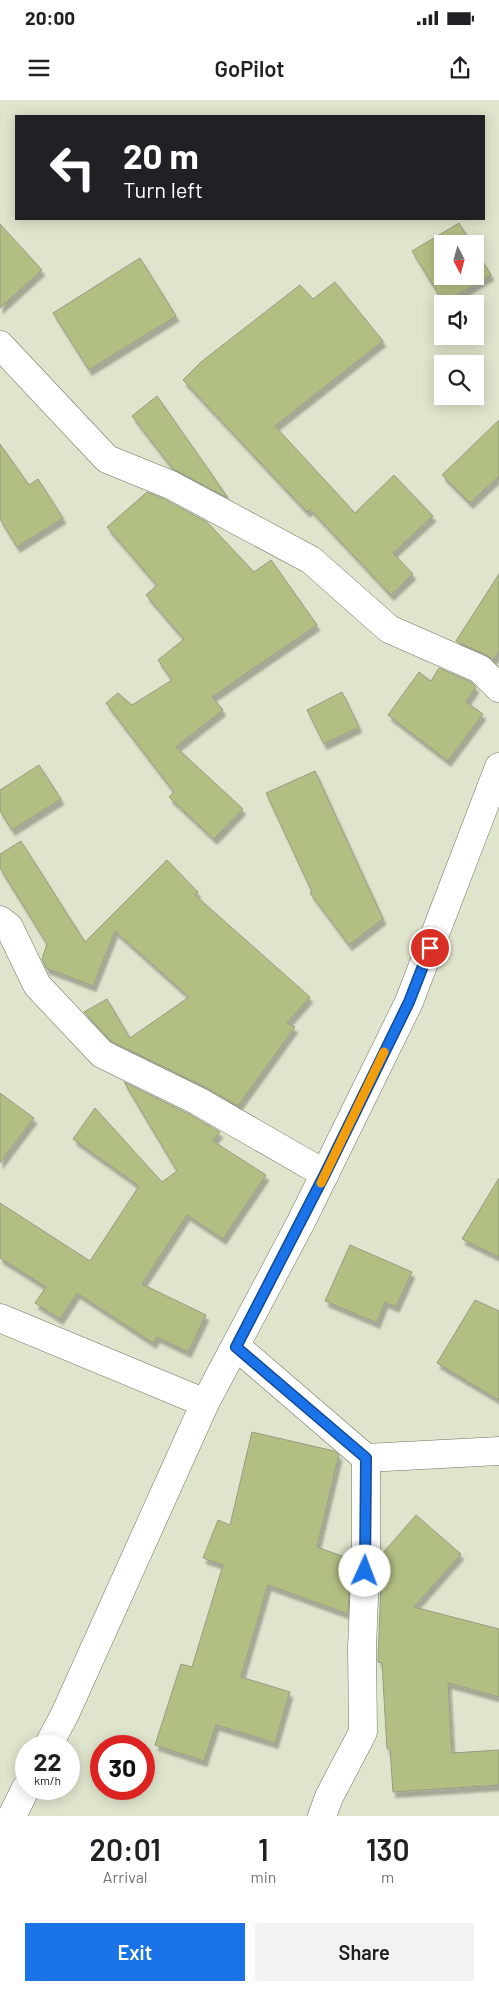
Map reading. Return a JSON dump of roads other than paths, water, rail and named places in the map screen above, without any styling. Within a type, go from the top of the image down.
[{"type":"street","points":[[0,345],[107,459],[170,486],[311,560],[389,629],[480,669],[499,688]]},
{"type":"street","points":[[54,1735],[206,1403],[325,1174],[409,1002],[499,767]]},
{"type":"street","points":[[0,920],[9,928],[38,985],[102,1054],[198,1101],[325,1174]]},
{"type":"street","points":[[0,1318],[206,1403]]},
{"type":"street","points":[[236,1347],[366,1458],[499,1451]]},
{"type":"street","points":[[322,1816],[329,1797],[363,1732],[362,1648],[366,1551],[366,1458]]},
{"type":"street","points":[[12,1816],[20,1800]]}]
